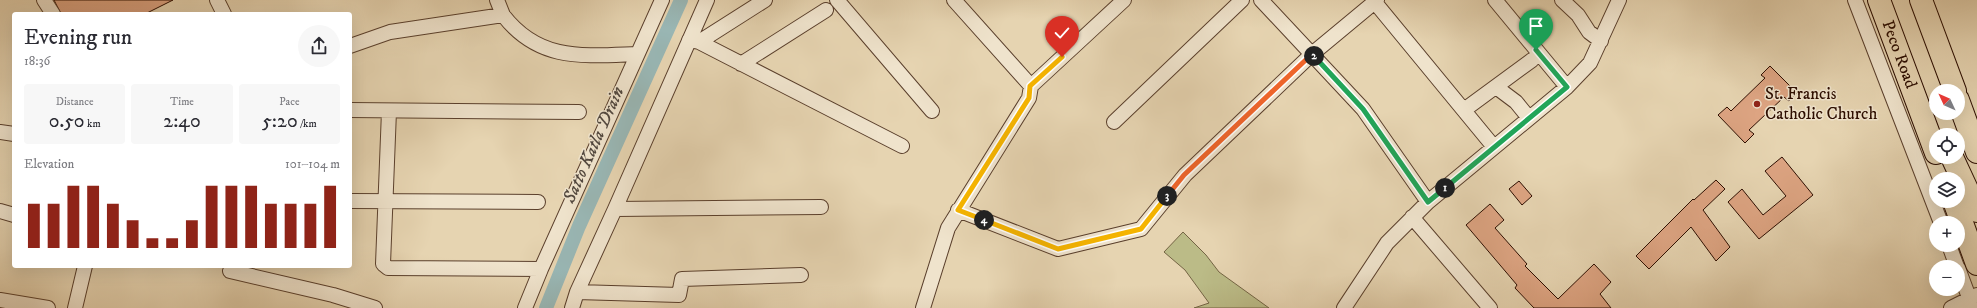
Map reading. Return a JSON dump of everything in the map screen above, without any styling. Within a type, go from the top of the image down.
[{"type":"main road","name":"Peco Road","points":[[1879,0],[1929,134]]},
{"type":"main road","points":[[1895,0],[1941,128]]},
{"type":"main road","points":[[1921,0],[1952,84]]},
{"type":"main road","points":[[1965,119],[1977,152]]},
{"type":"main road","points":[[1955,164],[1977,211]]},
{"type":"main road","points":[[1957,208],[1977,264]]},
{"type":"street","points":[[44,0],[52,12]]},
{"type":"street","points":[[217,0],[223,12]]},
{"type":"street","points":[[497,0],[502,16],[514,31],[553,52],[581,56],[637,54]]},
{"type":"street","points":[[525,308],[541,269],[662,0]]},
{"type":"street","points":[[572,308],[577,292],[694,41],[707,0]]},
{"type":"street","points":[[694,41],[765,0]]},
{"type":"street","points":[[837,0],[932,111]]},
{"type":"street","points":[[954,0],[1030,86]]},
{"type":"street","points":[[923,308],[948,228],[1029,98],[1030,86],[1124,0]]},
{"type":"street","points":[[1114,122],[1242,0]]},
{"type":"street","points":[[1261,0],[1363,109],[1428,202]]},
{"type":"street","points":[[1495,0],[1567,87]]},
{"type":"street","points":[[1562,0],[1578,15],[1589,32],[1601,41]]},
{"type":"street","points":[[1344,308],[1387,243],[1412,217],[1428,202],[1567,87],[1590,63],[1618,0]]},
{"type":"street","points":[[1855,0],[1938,216]]},
{"type":"street","points":[[958,210],[1058,249],[1141,229],[1184,175],[1312,54],[1375,1],[1494,147]]},
{"type":"street","points":[[742,64],[826,10]]},
{"type":"street","points":[[352,45],[390,32],[502,16]]},
{"type":"street","points":[[1871,42],[1892,35]]},
{"type":"street","points":[[694,41],[902,146]]},
{"type":"street","points":[[1464,110],[1532,60]]},
{"type":"street","points":[[1496,87],[1519,105],[1529,118]]},
{"type":"street","points":[[352,110],[579,112]]},
{"type":"street","points":[[389,111],[383,264],[388,268],[541,269]]},
{"type":"street","points":[[0,132],[12,134]]},
{"type":"street","points":[[352,202],[538,202]]},
{"type":"street","points":[[615,209],[821,207]]},
{"type":"street","points":[[0,211],[12,214]]},
{"type":"street","points":[[1412,217],[1490,308]]},
{"type":"street","points":[[75,308],[85,268]]},
{"type":"street","points":[[230,271],[333,295],[375,308]]},
{"type":"street","points":[[577,292],[679,295],[682,279],[801,275]]},
{"type":"street","points":[[1951,308],[1973,300],[1965,283]]},
{"type":"street","points":[[0,300],[48,308]]},
{"type":"green space","points":[[1183,232],[1206,255],[1219,272],[1269,308],[1194,308],[1209,303],[1185,270],[1164,252]]},
{"type":"building","points":[[54,0],[173,0],[149,12],[60,12]]},
{"type":"building","name":"St. Francis Catholic Church","points":[[1770,66],[1797,93],[1789,101],[1784,97],[1749,130],[1754,134],[1745,143],[1718,115],[1727,107],[1731,111],[1765,78],[1761,75]]},
{"type":"building","points":[[1782,157],[1813,195],[1759,239],[1728,202],[1742,189],[1763,215],[1786,196],[1765,171]]},
{"type":"building","points":[[1716,180],[1725,189],[1703,210],[1730,247],[1716,261],[1691,227],[1649,269],[1636,256],[1693,199],[1694,200]]},
{"type":"building","points":[[1519,181],[1532,196],[1522,205],[1509,189]]},
{"type":"building","points":[[1490,204],[1504,220],[1495,228],[1527,264],[1525,266],[1558,299],[1594,264],[1611,282],[1600,294],[1611,308],[1534,308],[1515,288],[1517,285],[1466,225]]},
{"type":"waterway","name":"Satto Katla Drain","points":[[546,308],[579,226],[681,0]]},
{"type":"place","name":"St. Francis Catholic Church","points":[[1757,104]]},
{"type":"route","points":[[1062,57],[1030,86],[1029,98],[958,210],[1058,249],[1141,229],[1184,175],[1312,54],[1363,109],[1428,202],[1567,87],[1536,50]]}]
